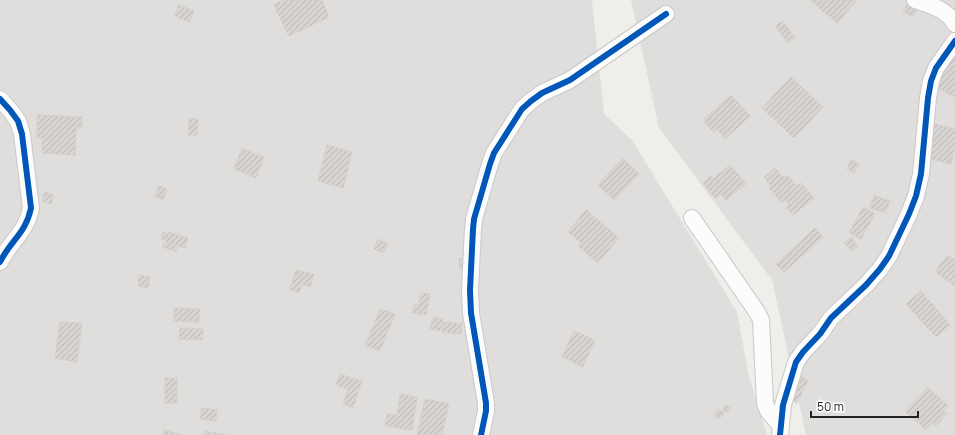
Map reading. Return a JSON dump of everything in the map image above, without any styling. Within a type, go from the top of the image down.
[{"type":"street","points":[[915,0],[940,9],[951,17],[955,24]]},
{"type":"street","points":[[481,435],[486,411],[486,403],[471,313],[470,290],[474,219],[494,153],[522,109],[530,101],[542,92],[570,80],[666,14]]},
{"type":"street","points":[[781,431],[783,405],[796,362],[820,334],[831,318],[866,285],[880,269],[889,256],[900,233],[916,196],[921,174],[931,81],[936,68],[955,41]]},
{"type":"street","points":[[0,99],[18,121],[22,134],[31,208],[29,219],[23,230],[12,243],[0,262]]},
{"type":"street","points":[[692,218],[761,320],[765,403],[781,431]]},
{"type":"shaded area","points":[[0,0],[592,0],[604,114],[632,140],[737,312],[749,377],[767,435],[0,435]]},
{"type":"shaded area","points":[[631,0],[955,0],[955,435],[806,435],[772,280],[659,128]]},
{"type":"building","points":[[283,0],[322,0],[329,17],[289,36],[274,5]]},
{"type":"building","points":[[810,0],[857,0],[837,23]]},
{"type":"building","points":[[909,1],[919,8],[912,17],[903,11]]},
{"type":"building","points":[[179,5],[194,11],[189,22],[174,16]]},
{"type":"building","points":[[783,21],[795,38],[788,43],[775,26]]},
{"type":"building","points":[[952,52],[955,53],[955,97],[936,88]]},
{"type":"building","points":[[791,77],[823,107],[794,138],[762,108]]},
{"type":"building","points":[[731,95],[750,116],[725,139],[717,129],[713,132],[703,120]]},
{"type":"building","points":[[37,115],[82,117],[82,128],[76,128],[75,155],[42,153],[42,138],[37,138]]},
{"type":"building","points":[[189,118],[198,119],[197,135],[188,135]]},
{"type":"building","points":[[935,124],[955,129],[955,146],[951,164],[927,158]]},
{"type":"building","points":[[327,145],[352,152],[343,188],[318,181]]},
{"type":"building","points":[[242,148],[264,157],[256,178],[234,169]]},
{"type":"building","points":[[623,158],[639,174],[614,200],[598,185]]},
{"type":"building","points":[[851,159],[859,164],[854,173],[847,169]]},
{"type":"building","points":[[730,165],[746,184],[726,200],[721,194],[715,198],[703,183],[711,176],[713,179]]},
{"type":"building","points":[[775,168],[784,178],[787,175],[797,186],[801,183],[814,198],[793,215],[786,207],[789,205],[785,199],[782,203],[769,188],[771,186],[764,177]]},
{"type":"building","points":[[159,186],[167,189],[163,200],[155,196]]},
{"type":"building","points":[[45,192],[54,195],[51,204],[42,201]]},
{"type":"building","points":[[874,195],[890,201],[885,213],[870,208]]},
{"type":"building","points":[[863,207],[875,214],[861,239],[849,233]]},
{"type":"building","points":[[586,210],[619,238],[598,263],[578,246],[581,243],[568,232]]},
{"type":"building","points":[[815,228],[823,237],[784,272],[776,264]]},
{"type":"building","points":[[163,232],[168,234],[166,240],[161,239]]},
{"type":"building","points":[[169,232],[188,238],[185,248],[166,242]]},
{"type":"building","points":[[851,237],[858,246],[852,251],[844,243]]},
{"type":"building","points":[[378,239],[388,244],[383,253],[374,249]]},
{"type":"building","points":[[164,243],[177,247],[176,251],[162,247]]},
{"type":"building","points":[[947,255],[955,260],[955,286],[935,272]]},
{"type":"building","points":[[465,258],[466,269],[460,269],[459,259]]},
{"type":"building","points":[[296,270],[314,274],[310,287],[302,284],[299,293],[290,290]]},
{"type":"building","points":[[139,275],[150,277],[148,288],[138,286]]},
{"type":"building","points":[[921,291],[950,325],[936,337],[906,304]]},
{"type":"building","points":[[421,293],[430,294],[426,315],[412,313],[414,305],[419,305]]},
{"type":"building","points":[[174,308],[200,309],[199,322],[174,321]]},
{"type":"building","points":[[380,309],[395,314],[380,351],[365,346]]},
{"type":"building","points":[[433,317],[443,319],[440,331],[430,329]]},
{"type":"building","points":[[60,322],[82,323],[77,362],[55,358]]},
{"type":"building","points":[[443,322],[462,324],[461,334],[442,332]]},
{"type":"building","points":[[180,328],[203,329],[202,340],[179,339]]},
{"type":"building","points":[[574,331],[595,340],[583,367],[562,357]]},
{"type":"building","points":[[340,374],[362,381],[353,408],[343,404],[348,389],[336,385]]},
{"type":"building","points":[[798,375],[808,380],[797,403],[787,398]]},
{"type":"building","points":[[165,378],[177,378],[177,403],[165,403]]},
{"type":"building","points":[[928,387],[948,406],[943,411],[947,414],[936,426],[932,423],[926,430],[905,411]]},
{"type":"building","points":[[400,394],[417,397],[412,430],[385,426],[387,414],[397,415]]},
{"type":"building","points":[[425,399],[449,404],[442,435],[417,435]]},
{"type":"building","points":[[725,405],[731,408],[728,412],[723,410]]},
{"type":"building","points":[[202,408],[217,410],[216,421],[200,419]]},
{"type":"building","points":[[719,409],[724,413],[719,419],[714,415]]},
{"type":"building","points":[[164,430],[182,435],[162,435]]},
{"type":"building","points":[[205,431],[227,435],[204,435]]},
{"type":"cycle path","points":[[481,435],[486,411],[486,403],[471,313],[470,290],[474,219],[494,153],[522,109],[531,101],[542,93],[570,80],[666,14]]},
{"type":"cycle path","points":[[780,435],[783,405],[796,362],[820,334],[831,318],[866,285],[880,269],[889,256],[909,214],[916,196],[921,174],[931,81],[936,68],[955,41]]},
{"type":"cycle path","points":[[0,99],[18,121],[22,134],[31,208],[26,224],[4,254],[0,262]]}]
